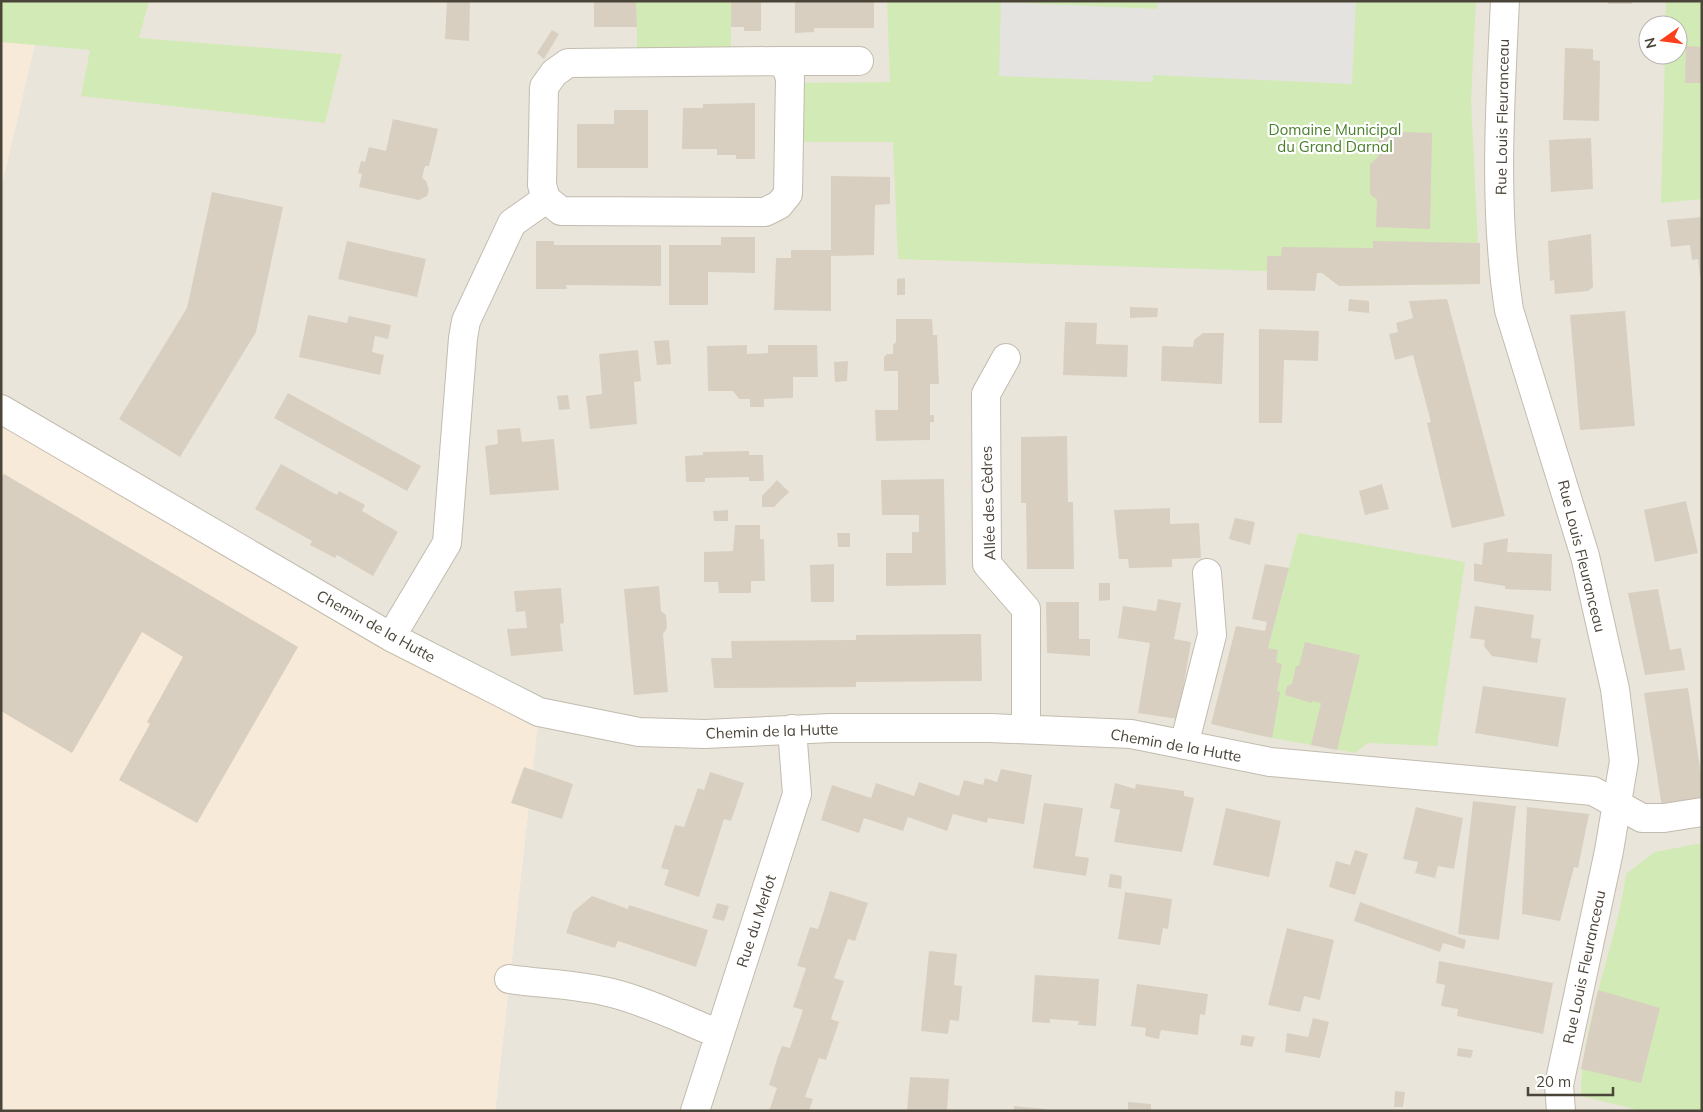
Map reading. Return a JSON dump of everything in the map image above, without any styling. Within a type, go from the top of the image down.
[{"type":"street","name":"Rue Louis Fleuranceau","points":[[1505,1],[1498,150],[1504,280],[1509,310],[1585,556],[1613,680],[1624,761],[1618,804],[1559,1084],[1561,1111]]},
{"type":"street","points":[[778,61],[786,67],[790,78],[788,194],[779,205],[765,212],[561,211],[546,199],[542,185],[544,87],[554,72],[568,63],[778,61],[859,61]]},
{"type":"street","points":[[391,637],[447,543],[462,338],[466,321],[512,223],[546,199]]},
{"type":"street","name":"Allée des Cèdres","points":[[1006,358],[986,394],[987,564],[1026,609],[1026,729]]},
{"type":"street","name":"Chemin de la Hutte","points":[[1,409],[391,637],[539,712],[639,732],[705,734],[792,729],[1026,729],[1131,734],[1270,762],[1593,791],[1642,818],[1664,818],[1702,812]]},
{"type":"street","points":[[1184,745],[1212,635],[1207,573]]},
{"type":"street","name":"Rue du Merlot","points":[[695,1111],[797,794],[792,729]]},
{"type":"street","points":[[509,979],[545,984],[572,985],[613,993],[719,1034]]},
{"type":"shaded area","points":[[1,1],[45,1],[1,188]]},
{"type":"shaded area","points":[[45,1],[1702,1],[1702,1111],[495,1111],[539,712],[1,409],[1,188]]},
{"type":"shaded area","points":[[1158,1],[1356,1],[1352,84],[1153,75],[1153,82],[999,76],[1001,2],[1157,9]]},
{"type":"shaded area","points":[[1,409],[539,712],[495,1111],[1,1111]]},
{"type":"green space","points":[[1,1],[149,1],[139,38],[342,54],[325,123],[81,96],[90,50],[1,42]]},
{"type":"green space","points":[[636,1],[731,1],[731,48],[637,48]]},
{"type":"green space","name":"Domaine Municipal du Grand Darnal","points":[[887,1],[1476,1],[1471,101],[1480,284],[1339,286],[1322,273],[898,259],[893,142],[802,142],[803,83],[890,82]]},
{"type":"green space","points":[[1666,1],[1702,1],[1702,199],[1661,203],[1665,65],[1688,65],[1688,15],[1665,15]]},
{"type":"green space","points":[[1298,533],[1465,562],[1437,746],[1368,743],[1355,753],[1246,733]]},
{"type":"green space","points":[[1702,843],[1702,1111],[1643,1111],[1581,1096],[1587,1040],[1615,930],[1626,874],[1655,852]]},
{"type":"building","points":[[447,1],[470,2],[469,41],[445,39]]},
{"type":"building","points":[[594,1],[636,1],[637,27],[594,27]]},
{"type":"building","points":[[731,1],[761,1],[761,31],[744,31],[744,27],[731,27]]},
{"type":"building","points":[[795,1],[874,1],[874,28],[814,28],[814,32],[795,33]]},
{"type":"building","points":[[1608,1],[1632,1],[1632,4],[1608,4]]},
{"type":"building","points":[[552,30],[559,34],[544,59],[537,53]]},
{"type":"building","points":[[1688,46],[1702,47],[1702,83],[1685,83],[1685,65],[1688,65]]},
{"type":"building","points":[[1565,48],[1593,49],[1593,60],[1600,61],[1599,121],[1563,120]]},
{"type":"building","points":[[755,103],[755,159],[736,159],[736,155],[717,155],[717,149],[682,149],[683,108],[703,108],[703,104]]},
{"type":"building","points":[[614,110],[648,110],[648,168],[577,168],[577,124],[614,124]]},
{"type":"building","points":[[393,119],[438,129],[429,166],[425,166],[422,178],[426,181],[429,190],[427,196],[419,200],[359,187],[362,174],[358,173],[361,161],[365,162],[369,147],[386,151]]},
{"type":"building","points":[[1378,131],[1432,133],[1430,229],[1376,227],[1377,200],[1370,194],[1370,164],[1378,157]]},
{"type":"building","points":[[1591,138],[1593,189],[1551,192],[1549,140]]},
{"type":"building","points":[[831,176],[890,177],[890,204],[875,205],[874,255],[831,256],[831,311],[774,310],[776,258],[791,258],[791,250],[831,250]]},
{"type":"building","points":[[212,192],[283,207],[256,332],[180,457],[119,419],[187,308]]},
{"type":"building","points":[[1702,217],[1702,276],[1700,276],[1698,259],[1692,260],[1690,245],[1671,247],[1667,220]]},
{"type":"building","points":[[1591,234],[1593,287],[1588,291],[1555,294],[1554,280],[1550,281],[1548,241]]},
{"type":"building","points":[[721,237],[755,237],[755,273],[708,272],[708,305],[669,305],[669,245],[721,245]]},
{"type":"building","points":[[347,241],[426,259],[417,297],[338,279]]},
{"type":"building","points":[[536,241],[554,241],[554,245],[661,245],[661,286],[566,285],[567,289],[536,289]]},
{"type":"building","points":[[1373,241],[1480,243],[1480,284],[1339,286],[1322,273],[1317,273],[1315,291],[1267,290],[1267,256],[1281,256],[1282,247],[1373,248]]},
{"type":"building","points":[[905,278],[905,295],[897,295],[897,279]]},
{"type":"building","points":[[1349,299],[1369,301],[1369,313],[1348,311]]},
{"type":"building","points":[[1447,299],[1505,516],[1452,528],[1427,423],[1431,422],[1413,355],[1395,360],[1389,334],[1398,332],[1396,323],[1413,318],[1409,301]]},
{"type":"building","points":[[1130,307],[1158,308],[1157,317],[1130,318]]},
{"type":"building","points":[[1625,311],[1635,426],[1580,430],[1570,315]]},
{"type":"building","points":[[308,315],[347,323],[349,316],[391,325],[388,339],[375,336],[372,352],[384,355],[380,375],[299,357]]},
{"type":"building","points":[[896,319],[932,319],[933,335],[937,335],[939,384],[930,384],[930,415],[934,415],[934,422],[930,422],[930,440],[876,441],[875,410],[898,410],[898,371],[884,371],[884,357],[887,354],[893,354],[893,345],[896,342]]},
{"type":"building","points":[[1065,322],[1097,323],[1096,344],[1128,345],[1127,377],[1063,375]]},
{"type":"building","points":[[1259,329],[1319,331],[1318,361],[1284,360],[1282,423],[1259,423]]},
{"type":"building","points":[[1203,333],[1224,333],[1222,384],[1161,381],[1162,346],[1193,347],[1194,340]]},
{"type":"building","points":[[669,340],[671,364],[657,365],[654,341]]},
{"type":"building","points":[[747,345],[747,354],[768,353],[768,345],[817,345],[818,377],[793,377],[793,398],[764,399],[764,407],[750,407],[750,399],[739,399],[733,391],[708,391],[707,346]]},
{"type":"building","points":[[638,350],[641,381],[634,382],[637,424],[590,429],[586,396],[602,394],[599,354]]},
{"type":"building","points":[[848,361],[847,381],[835,382],[834,362]]},
{"type":"building","points":[[288,393],[421,466],[407,491],[274,418]]},
{"type":"building","points":[[568,395],[570,409],[559,410],[557,396]]},
{"type":"building","points":[[520,428],[522,442],[554,439],[559,490],[490,495],[485,446],[498,444],[497,430]]},
{"type":"building","points":[[1067,436],[1068,502],[1073,502],[1074,569],[1027,569],[1026,503],[1021,503],[1021,437]]},
{"type":"building","points":[[749,451],[749,455],[763,455],[764,481],[749,481],[749,477],[705,478],[705,482],[686,482],[685,456],[703,455],[703,452]]},
{"type":"building","points":[[281,464],[337,495],[339,491],[365,505],[362,511],[398,532],[373,576],[337,555],[335,558],[310,545],[312,541],[255,509]]},
{"type":"building","points":[[4,474],[298,647],[197,823],[119,780],[150,724],[147,722],[183,657],[142,632],[72,753],[1,711],[1,478]]},
{"type":"building","points":[[944,479],[946,585],[886,586],[886,553],[912,553],[912,532],[919,532],[919,515],[882,515],[881,480]]},
{"type":"building","points":[[777,480],[789,492],[774,507],[762,507],[762,496]]},
{"type":"building","points":[[1382,484],[1389,509],[1365,515],[1359,491]]},
{"type":"building","points":[[1686,501],[1698,553],[1655,562],[1644,510]]},
{"type":"building","points":[[1170,508],[1170,524],[1199,523],[1201,558],[1172,559],[1172,567],[1129,568],[1128,559],[1119,559],[1114,510]]},
{"type":"building","points":[[728,510],[728,521],[714,521],[713,511]]},
{"type":"building","points":[[1235,518],[1255,522],[1250,545],[1229,539]]},
{"type":"building","points":[[735,525],[760,525],[760,539],[764,539],[765,581],[751,581],[751,593],[719,593],[718,582],[704,582],[704,552],[733,551]]},
{"type":"building","points":[[837,533],[850,533],[850,547],[838,547]]},
{"type":"building","points":[[1508,538],[1507,552],[1552,554],[1551,591],[1505,589],[1505,586],[1474,581],[1474,563],[1482,565],[1484,543]]},
{"type":"building","points":[[834,564],[834,602],[811,602],[810,565]]},
{"type":"building","points":[[1265,564],[1289,568],[1268,648],[1278,650],[1276,662],[1282,664],[1277,691],[1280,692],[1272,738],[1211,724],[1236,626],[1265,631],[1267,622],[1252,619]]},
{"type":"building","points":[[1099,583],[1110,583],[1110,600],[1099,601]]},
{"type":"building","points":[[659,586],[661,611],[666,615],[667,628],[663,634],[668,692],[634,695],[624,589]]},
{"type":"building","points":[[561,588],[564,623],[560,624],[563,651],[511,656],[507,629],[527,628],[525,611],[516,612],[514,591]]},
{"type":"building","points":[[1658,589],[1670,650],[1681,648],[1685,670],[1645,675],[1628,593]]},
{"type":"building","points":[[1158,599],[1181,603],[1174,639],[1191,642],[1178,719],[1138,713],[1150,643],[1118,638],[1123,606],[1156,611]]},
{"type":"building","points":[[1046,602],[1079,602],[1079,639],[1090,639],[1090,656],[1047,653]]},
{"type":"building","points":[[1475,606],[1534,615],[1531,638],[1541,639],[1537,663],[1492,656],[1484,646],[1485,640],[1470,638]]},
{"type":"building","points":[[981,634],[982,681],[856,682],[856,687],[714,688],[711,658],[732,658],[731,641],[856,640],[856,635]]},
{"type":"building","points":[[1305,642],[1360,655],[1337,750],[1311,745],[1321,703],[1313,701],[1312,703],[1285,695],[1287,686],[1292,684],[1296,666],[1299,666]]},
{"type":"building","points":[[1483,686],[1566,698],[1558,747],[1475,733]]},
{"type":"building","points":[[1688,688],[1702,781],[1702,801],[1662,807],[1644,693]]},
{"type":"building","points":[[524,767],[573,784],[562,819],[511,803]]},
{"type":"building","points":[[1001,769],[1032,775],[1024,824],[988,818],[987,823],[953,814],[947,831],[908,817],[903,831],[864,818],[859,833],[821,820],[832,785],[871,798],[876,783],[914,796],[919,782],[959,796],[964,780],[983,785],[985,778],[997,782]]},
{"type":"building","points":[[710,772],[744,783],[731,821],[724,819],[699,897],[664,885],[669,870],[661,868],[675,825],[684,827],[698,788],[704,790]]},
{"type":"building","points":[[1115,783],[1135,789],[1136,784],[1184,791],[1184,796],[1194,798],[1182,852],[1114,842],[1120,810],[1110,808]]},
{"type":"building","points":[[1473,801],[1516,806],[1499,940],[1458,934]]},
{"type":"building","points":[[1044,803],[1083,808],[1075,856],[1089,858],[1086,876],[1033,868]]},
{"type":"building","points":[[1416,807],[1463,818],[1454,869],[1438,866],[1435,878],[1415,873],[1418,862],[1403,859]]},
{"type":"building","points":[[1527,807],[1589,814],[1578,868],[1574,867],[1560,921],[1522,914]]},
{"type":"building","points":[[1226,808],[1281,821],[1269,877],[1213,865]]},
{"type":"building","points":[[1355,850],[1368,854],[1355,895],[1329,887],[1336,861],[1350,865]]},
{"type":"building","points":[[1110,874],[1122,876],[1121,889],[1108,887]]},
{"type":"building","points":[[830,891],[868,903],[855,941],[848,939],[834,978],[844,981],[831,1019],[839,1022],[826,1060],[819,1058],[805,1097],[813,1099],[809,1111],[769,1111],[777,1088],[769,1085],[777,1059],[782,1046],[790,1048],[803,1010],[793,1007],[806,968],[797,966],[810,927],[818,929]]},
{"type":"building","points":[[1125,892],[1172,899],[1168,929],[1163,928],[1160,945],[1118,939]]},
{"type":"building","points":[[592,896],[628,909],[629,905],[708,930],[696,967],[618,941],[615,948],[566,933],[573,912]]},
{"type":"building","points":[[1360,902],[1466,940],[1464,949],[1443,943],[1440,952],[1354,921]]},
{"type":"building","points":[[717,903],[729,906],[724,921],[712,918]]},
{"type":"building","points":[[1287,928],[1334,940],[1320,1000],[1304,996],[1300,1012],[1268,1005]]},
{"type":"building","points":[[929,951],[957,954],[954,985],[962,986],[959,1021],[950,1020],[948,1034],[921,1031]]},
{"type":"building","points":[[1439,961],[1553,983],[1543,1034],[1457,1016],[1458,1009],[1441,1006],[1445,985],[1436,983]]},
{"type":"building","points":[[1035,975],[1099,979],[1096,1026],[1078,1025],[1079,1021],[1050,1019],[1050,1023],[1032,1022]]},
{"type":"building","points":[[1137,984],[1208,994],[1205,1015],[1200,1014],[1198,1035],[1161,1030],[1159,1039],[1145,1036],[1146,1028],[1131,1026]]},
{"type":"building","points":[[1598,990],[1660,1008],[1641,1083],[1581,1069]]},
{"type":"building","points":[[1313,1018],[1329,1022],[1320,1058],[1285,1052],[1287,1033],[1308,1037]]},
{"type":"building","points":[[1242,1035],[1255,1037],[1252,1047],[1240,1045]]},
{"type":"building","points":[[1458,1048],[1473,1050],[1471,1058],[1457,1056]]},
{"type":"building","points":[[910,1077],[949,1079],[947,1111],[907,1111]]},
{"type":"building","points":[[1395,1091],[1405,1092],[1403,1107],[1394,1107]]},
{"type":"building","points":[[1128,1102],[1151,1104],[1151,1111],[1128,1111]]},
{"type":"building","points":[[1014,1106],[1046,1109],[1046,1111],[1014,1111]]}]
